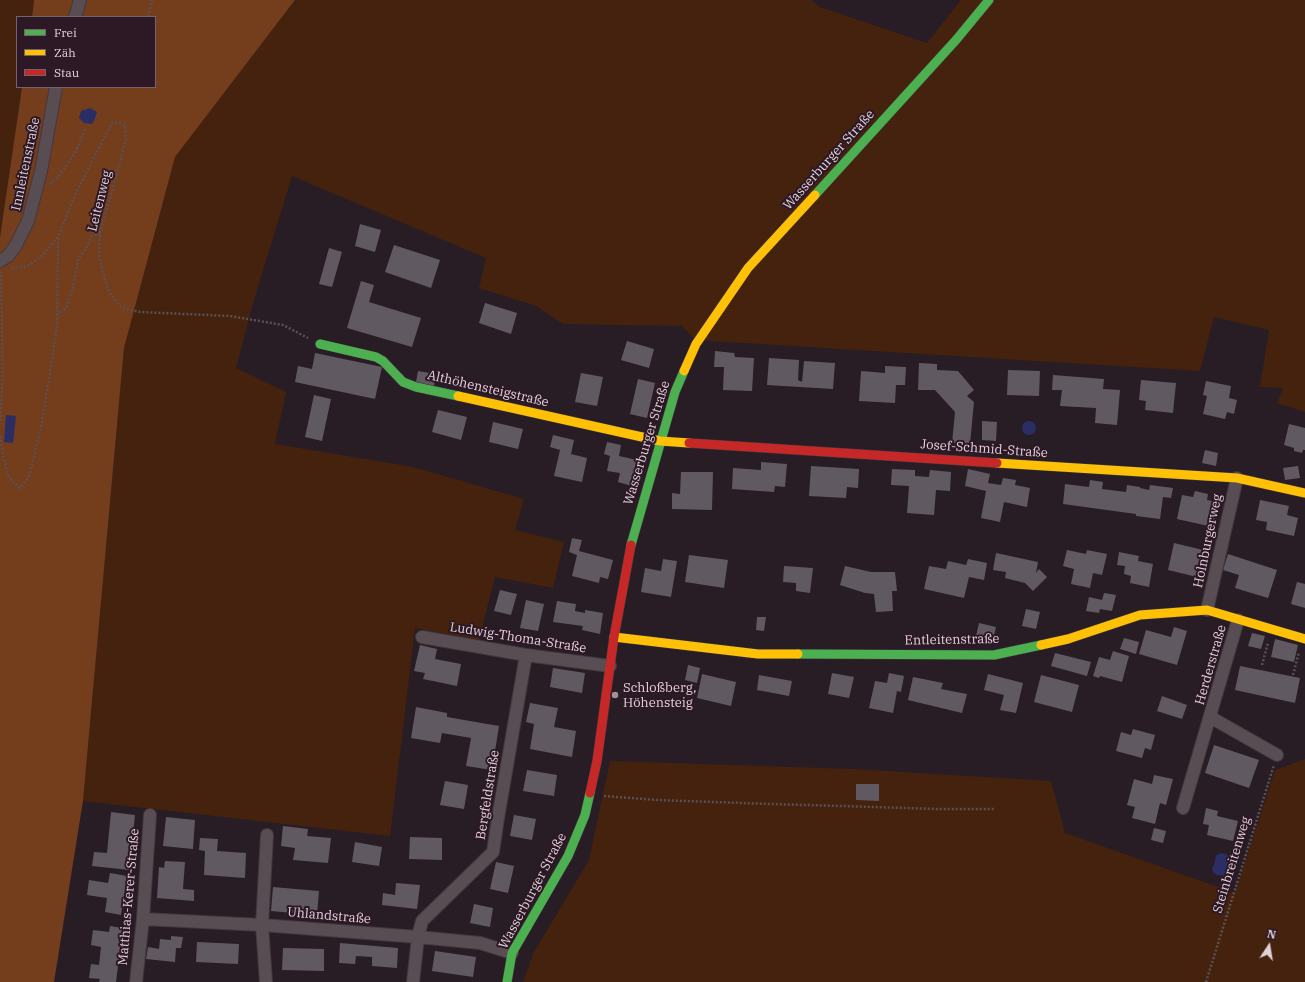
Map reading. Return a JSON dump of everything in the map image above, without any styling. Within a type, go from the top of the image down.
[{"type":"street","points":[[75,16],[80,0]]},
{"type":"street","name":"Wasserburger Straße","points":[[507,982],[512,953],[568,856],[585,816],[597,761],[614,637],[632,540],[675,392],[696,344],[748,268],[951,45],[989,0]]},
{"type":"street","name":"Innleitenstraße","points":[[0,261],[8,256],[15,247],[28,221],[41,171],[56,88]]},
{"type":"street","name":"Althöhensteigstraße","points":[[320,344],[376,357],[383,361],[403,382],[416,387],[660,441]]},
{"type":"street","name":"Josef-Schmid-Straße","points":[[660,441],[1236,478],[1305,493]]},
{"type":"street","name":"Holnburgerweg","points":[[1207,610],[1236,478]]},
{"type":"street","name":"Entleitenstraße","points":[[614,637],[758,654],[994,655],[1068,640],[1140,615],[1207,610],[1304,638]]},
{"type":"street","name":"Herderstraße","points":[[1183,808],[1238,620]]},
{"type":"street","name":"Ludwig-Thoma-Straße","points":[[422,637],[526,655],[610,666]]},
{"type":"street","name":"Bergfeldstraße","points":[[412,982],[418,937],[422,921],[493,852],[526,655]]},
{"type":"street","name":"Herderstraße","points":[[1210,717],[1277,755]]},
{"type":"street","name":"Matthias-Kerer-Straße","points":[[136,982],[150,815]]},
{"type":"street","points":[[266,982],[262,925],[267,835]]},
{"type":"street","name":"Uhlandstraße","points":[[142,919],[262,925],[418,937],[480,943],[512,953]]},
{"type":"path","points":[[148,16],[152,0]]},
{"type":"path","name":"Leitenweg","points":[[0,261],[13,268],[27,266],[41,258],[58,237],[75,195],[112,123],[119,122],[125,126],[126,139],[100,232],[99,256],[109,292],[122,308],[140,312],[230,316],[283,325],[320,344]]},
{"type":"path","points":[[49,185],[59,176],[76,151],[85,130]]},
{"type":"path","points":[[57,315],[66,308],[73,288],[78,258],[87,247],[91,237],[100,232]]},
{"type":"path","points":[[0,436],[7,474],[20,488],[29,477],[41,427],[50,374],[57,326],[58,237]]},
{"type":"path","points":[[0,261],[3,376],[0,421]]},
{"type":"path","points":[[1262,666],[1272,629]]},
{"type":"path","points":[[1293,674],[1304,638]]},
{"type":"path","name":"Steinbreitenweg","points":[[1206,982],[1277,755]]},
{"type":"path","points":[[590,794],[657,800],[762,804],[936,810],[994,809]]},
{"type":"shaded area","points":[[0,0],[34,0],[32,16],[16,16],[16,88],[22,88],[0,237]]},
{"type":"shaded area","points":[[34,0],[295,0],[175,157],[124,348],[83,801],[54,982],[0,982],[0,237],[22,88],[156,88],[156,16],[32,16]]},
{"type":"shaded area","points":[[295,0],[811,0],[820,7],[927,43],[961,0],[1305,0],[1305,412],[1277,403],[1283,388],[1260,387],[1269,330],[1214,317],[1200,371],[695,340],[682,326],[563,324],[536,306],[479,288],[486,258],[292,176],[253,303],[236,368],[286,392],[275,444],[413,467],[524,499],[515,530],[564,542],[553,588],[495,577],[479,640],[415,628],[390,836],[83,801],[124,348],[175,157]]},
{"type":"shaded area","points":[[90,108],[97,112],[94,121],[92,124],[84,123],[79,118],[81,111]]},
{"type":"shaded area","points":[[6,415],[16,416],[13,443],[4,442]]},
{"type":"shaded area","points":[[1029,421],[1034,423],[1036,428],[1034,433],[1029,435],[1024,433],[1022,428],[1024,423]]},
{"type":"shaded area","points":[[1305,759],[1305,982],[523,982],[533,954],[589,860],[610,761],[853,769],[1051,781],[1065,833],[1235,893],[1275,770]]},
{"type":"shaded area","points":[[1220,853],[1226,854],[1230,858],[1231,862],[1225,876],[1217,875],[1213,872],[1212,868],[1216,856]]},
{"type":"building","points":[[360,224],[381,230],[375,252],[355,246]]},
{"type":"building","points":[[394,245],[440,260],[431,288],[385,272]]},
{"type":"building","points":[[329,248],[342,252],[332,287],[319,284]]},
{"type":"building","points":[[361,281],[374,285],[369,302],[421,318],[412,347],[347,328]]},
{"type":"building","points":[[485,303],[517,313],[511,334],[479,323]]},
{"type":"building","points":[[627,341],[654,349],[649,368],[621,360]]},
{"type":"building","points":[[715,351],[734,353],[735,357],[754,358],[752,391],[723,390],[724,367],[714,367]]},
{"type":"building","points":[[315,353],[382,367],[375,399],[295,382],[298,366],[312,369]]},
{"type":"building","points":[[769,358],[799,360],[798,380],[802,382],[804,361],[835,363],[833,389],[767,385]]},
{"type":"building","points":[[919,363],[937,364],[937,370],[958,371],[974,390],[967,396],[974,402],[970,444],[952,443],[955,412],[935,390],[918,390]]},
{"type":"building","points":[[885,366],[906,367],[905,385],[896,385],[895,403],[859,401],[861,371],[885,373]]},
{"type":"building","points":[[1008,370],[1040,371],[1039,396],[1007,395]]},
{"type":"building","points":[[418,371],[436,374],[434,386],[416,382]]},
{"type":"building","points":[[581,373],[603,377],[597,406],[575,402]]},
{"type":"building","points":[[1053,375],[1104,379],[1103,389],[1120,390],[1117,425],[1095,423],[1096,408],[1060,406],[1062,390],[1052,390]]},
{"type":"building","points":[[638,379],[655,383],[647,418],[630,414]]},
{"type":"building","points":[[1141,380],[1176,383],[1173,413],[1145,410],[1146,401],[1139,400]]},
{"type":"building","points":[[1206,381],[1231,386],[1229,398],[1237,400],[1234,414],[1227,412],[1225,419],[1203,414],[1207,396],[1203,395]]},
{"type":"building","points":[[314,395],[331,399],[322,441],[305,437]]},
{"type":"building","points":[[438,410],[467,417],[461,440],[432,432]]},
{"type":"building","points":[[982,421],[997,422],[996,441],[982,440]]},
{"type":"building","points":[[493,422],[523,429],[518,449],[489,442]]},
{"type":"building","points":[[1289,424],[1305,428],[1305,450],[1303,450],[1302,453],[1294,451],[1294,448],[1284,445]]},
{"type":"building","points":[[553,435],[574,440],[571,454],[587,458],[582,482],[554,476],[560,450],[550,447]]},
{"type":"building","points":[[607,442],[621,445],[619,456],[637,460],[632,486],[618,482],[620,473],[607,471],[610,456],[604,454]]},
{"type":"building","points":[[1205,450],[1218,453],[1216,466],[1202,463]]},
{"type":"building","points":[[761,462],[787,464],[785,487],[775,486],[774,492],[732,489],[733,468],[761,470]]},
{"type":"building","points":[[811,466],[859,469],[858,488],[847,487],[846,498],[809,496]]},
{"type":"building","points":[[1298,466],[1300,478],[1285,480],[1283,468]]},
{"type":"building","points":[[892,469],[915,470],[915,476],[929,477],[930,470],[951,472],[950,491],[936,490],[934,515],[907,513],[909,486],[891,485]]},
{"type":"building","points":[[968,469],[990,474],[988,483],[1001,485],[1003,478],[1016,480],[1015,485],[1030,488],[1027,507],[1004,502],[1000,522],[981,518],[986,491],[965,486]]},
{"type":"building","points":[[681,472],[713,472],[712,510],[672,509],[672,493],[680,494]]},
{"type":"building","points":[[1090,480],[1103,482],[1102,489],[1126,492],[1127,485],[1149,490],[1150,485],[1173,488],[1171,498],[1163,497],[1160,519],[1136,516],[1136,514],[1063,504],[1065,484],[1089,487]]},
{"type":"building","points":[[1195,491],[1208,494],[1207,500],[1218,502],[1213,527],[1177,519],[1182,495],[1193,497]]},
{"type":"building","points":[[1260,500],[1289,506],[1287,515],[1298,518],[1294,536],[1266,530],[1267,522],[1256,520]]},
{"type":"building","points":[[572,538],[582,540],[579,551],[613,560],[608,579],[600,577],[599,583],[572,576],[577,555],[569,552]]},
{"type":"building","points":[[1174,543],[1203,550],[1197,577],[1168,570]]},
{"type":"building","points":[[1067,550],[1086,554],[1087,550],[1107,554],[1102,575],[1093,573],[1090,588],[1071,584],[1074,569],[1063,566]]},
{"type":"building","points":[[1119,552],[1139,556],[1138,561],[1153,564],[1149,587],[1130,583],[1131,576],[1124,574],[1125,566],[1117,565]]},
{"type":"building","points":[[996,553],[1038,562],[1036,573],[1039,569],[1047,577],[1033,591],[1025,583],[1005,578],[1006,572],[993,570]]},
{"type":"building","points":[[1228,554],[1277,570],[1268,598],[1235,588],[1239,575],[1223,570]]},
{"type":"building","points":[[689,555],[728,560],[724,588],[685,582]]},
{"type":"building","points":[[663,559],[677,561],[671,597],[641,592],[645,568],[661,571]]},
{"type":"building","points":[[968,559],[987,563],[984,580],[969,577],[964,598],[924,589],[929,566],[946,569],[948,561],[966,565]]},
{"type":"building","points":[[784,566],[813,568],[810,593],[796,591],[796,583],[783,582]]},
{"type":"building","points":[[845,566],[871,572],[895,572],[897,591],[892,591],[893,611],[876,612],[874,594],[865,593],[840,585]]},
{"type":"building","points":[[1297,582],[1305,584],[1305,608],[1291,604]]},
{"type":"building","points":[[500,590],[517,594],[511,615],[494,611]]},
{"type":"building","points":[[1104,593],[1116,595],[1112,611],[1100,609],[1099,613],[1086,611],[1089,597],[1102,600]]},
{"type":"building","points":[[526,600],[544,604],[538,631],[520,628]]},
{"type":"building","points":[[557,601],[576,604],[575,611],[585,613],[585,610],[603,613],[600,634],[582,630],[583,626],[553,622]]},
{"type":"building","points":[[1026,609],[1040,612],[1036,629],[1022,626]]},
{"type":"building","points":[[757,617],[766,617],[764,631],[756,630]]},
{"type":"building","points":[[979,623],[996,627],[993,640],[976,636]]},
{"type":"building","points":[[1174,627],[1187,631],[1177,665],[1139,654],[1146,630],[1171,637]]},
{"type":"building","points":[[1252,633],[1265,636],[1261,649],[1248,646]]},
{"type":"building","points":[[1124,638],[1139,642],[1136,654],[1120,649]]},
{"type":"building","points":[[1275,639],[1298,645],[1294,662],[1271,657]]},
{"type":"building","points":[[420,645],[437,649],[435,659],[461,664],[457,686],[423,679],[425,673],[414,671]]},
{"type":"building","points":[[1113,651],[1129,656],[1122,682],[1100,676],[1099,678],[1093,676],[1099,657],[1110,660]]},
{"type":"building","points":[[1055,653],[1091,662],[1087,676],[1051,666]]},
{"type":"building","points":[[688,665],[700,668],[697,683],[685,680]]},
{"type":"building","points":[[1240,666],[1300,678],[1295,703],[1235,690]]},
{"type":"building","points":[[553,668],[585,673],[582,693],[550,687]]},
{"type":"building","points":[[832,673],[854,677],[849,698],[828,694]]},
{"type":"building","points":[[889,673],[904,676],[901,692],[897,691],[893,713],[869,708],[875,681],[887,683]]},
{"type":"building","points":[[702,674],[736,682],[731,706],[697,698]]},
{"type":"building","points":[[988,674],[1023,683],[1016,713],[1000,710],[1004,695],[984,690]]},
{"type":"building","points":[[759,675],[792,681],[789,696],[757,690]]},
{"type":"building","points":[[1041,675],[1079,685],[1072,712],[1034,702]]},
{"type":"building","points":[[913,677],[943,683],[941,689],[967,694],[962,713],[908,700]]},
{"type":"building","points":[[1162,696],[1187,705],[1182,719],[1157,711]]},
{"type":"building","points":[[530,703],[558,708],[554,727],[576,731],[572,757],[530,749],[534,724],[526,722]]},
{"type":"building","points":[[416,707],[447,713],[447,717],[499,726],[492,770],[466,766],[471,738],[442,733],[440,743],[411,738]]},
{"type":"building","points":[[1133,729],[1155,735],[1151,750],[1145,748],[1142,758],[1116,751],[1121,732],[1131,735]]},
{"type":"building","points":[[1214,745],[1259,760],[1249,788],[1205,773]]},
{"type":"building","points":[[527,770],[557,775],[554,796],[523,791]]},
{"type":"building","points":[[1154,775],[1173,779],[1166,805],[1160,803],[1155,824],[1132,818],[1135,807],[1127,805],[1134,779],[1152,784]]},
{"type":"building","points":[[445,781],[468,785],[464,809],[440,805]]},
{"type":"building","points":[[856,784],[879,784],[879,801],[856,800]]},
{"type":"building","points":[[1206,808],[1218,811],[1217,816],[1238,821],[1233,841],[1207,835],[1209,825],[1203,824]]},
{"type":"building","points":[[111,812],[135,815],[129,870],[92,866],[94,852],[107,853]]},
{"type":"building","points":[[514,815],[536,819],[532,840],[510,836]]},
{"type":"building","points":[[166,817],[195,820],[193,849],[163,846]]},
{"type":"building","points":[[283,826],[308,829],[307,836],[331,838],[328,863],[293,860],[295,848],[281,846]]},
{"type":"building","points":[[1154,828],[1166,831],[1163,843],[1151,840]]},
{"type":"building","points":[[410,837],[442,838],[442,860],[409,859]]},
{"type":"building","points":[[200,838],[218,839],[217,851],[246,853],[245,878],[204,875],[205,851],[199,850]]},
{"type":"building","points":[[355,842],[382,847],[379,866],[352,862]]},
{"type":"building","points":[[165,861],[185,862],[183,889],[194,890],[194,901],[157,898],[159,867],[164,868]]},
{"type":"building","points":[[496,862],[514,866],[508,893],[490,889]]},
{"type":"building","points":[[110,873],[127,876],[121,915],[105,912],[107,898],[87,895],[89,880],[108,883]]},
{"type":"building","points":[[396,883],[420,885],[417,909],[382,905],[383,893],[395,895]]},
{"type":"building","points":[[273,887],[319,891],[317,915],[271,911]]},
{"type":"building","points":[[474,904],[493,908],[490,927],[470,923]]},
{"type":"building","points":[[110,926],[123,928],[116,982],[99,982],[100,979],[89,978],[91,964],[99,965],[101,947],[91,945],[93,930],[109,932]]},
{"type":"building","points":[[171,936],[183,937],[181,948],[176,948],[175,962],[146,959],[148,947],[159,949],[160,939],[171,940]]},
{"type":"building","points":[[197,942],[239,944],[238,964],[196,962]]},
{"type":"building","points":[[340,943],[398,948],[397,968],[372,966],[372,957],[356,956],[355,964],[339,963]]},
{"type":"building","points":[[283,948],[324,949],[324,971],[282,970]]},
{"type":"building","points":[[435,951],[476,957],[473,977],[432,971]]},
{"type":"traffic: fast","points":[[815,195],[956,40],[989,0]]},
{"type":"traffic: fast","points":[[320,344],[376,357],[383,361],[403,382],[416,387],[458,396]]},
{"type":"traffic: fast","points":[[631,545],[675,392],[684,371]]},
{"type":"traffic: fast","points":[[798,654],[994,655],[1041,645]]},
{"type":"traffic: fast","points":[[507,982],[512,953],[568,856],[585,815],[590,793]]},
{"type":"traffic: slow","points":[[684,371],[696,344],[748,268],[815,195]]},
{"type":"traffic: slow","points":[[458,396],[660,441],[689,443]]},
{"type":"traffic: slow","points":[[997,463],[1237,478],[1305,493]]},
{"type":"traffic: slow","points":[[1041,645],[1068,639],[1140,615],[1207,610],[1305,639]]},
{"type":"traffic: slow","points":[[614,637],[758,654],[798,654]]},
{"type":"traffic: jam","points":[[689,443],[997,463]]},
{"type":"traffic: jam","points":[[590,793],[597,761],[614,637],[631,545]]},
{"type":"place","name":"Schloßberg, Höhensteig","points":[[615,695]]}]
